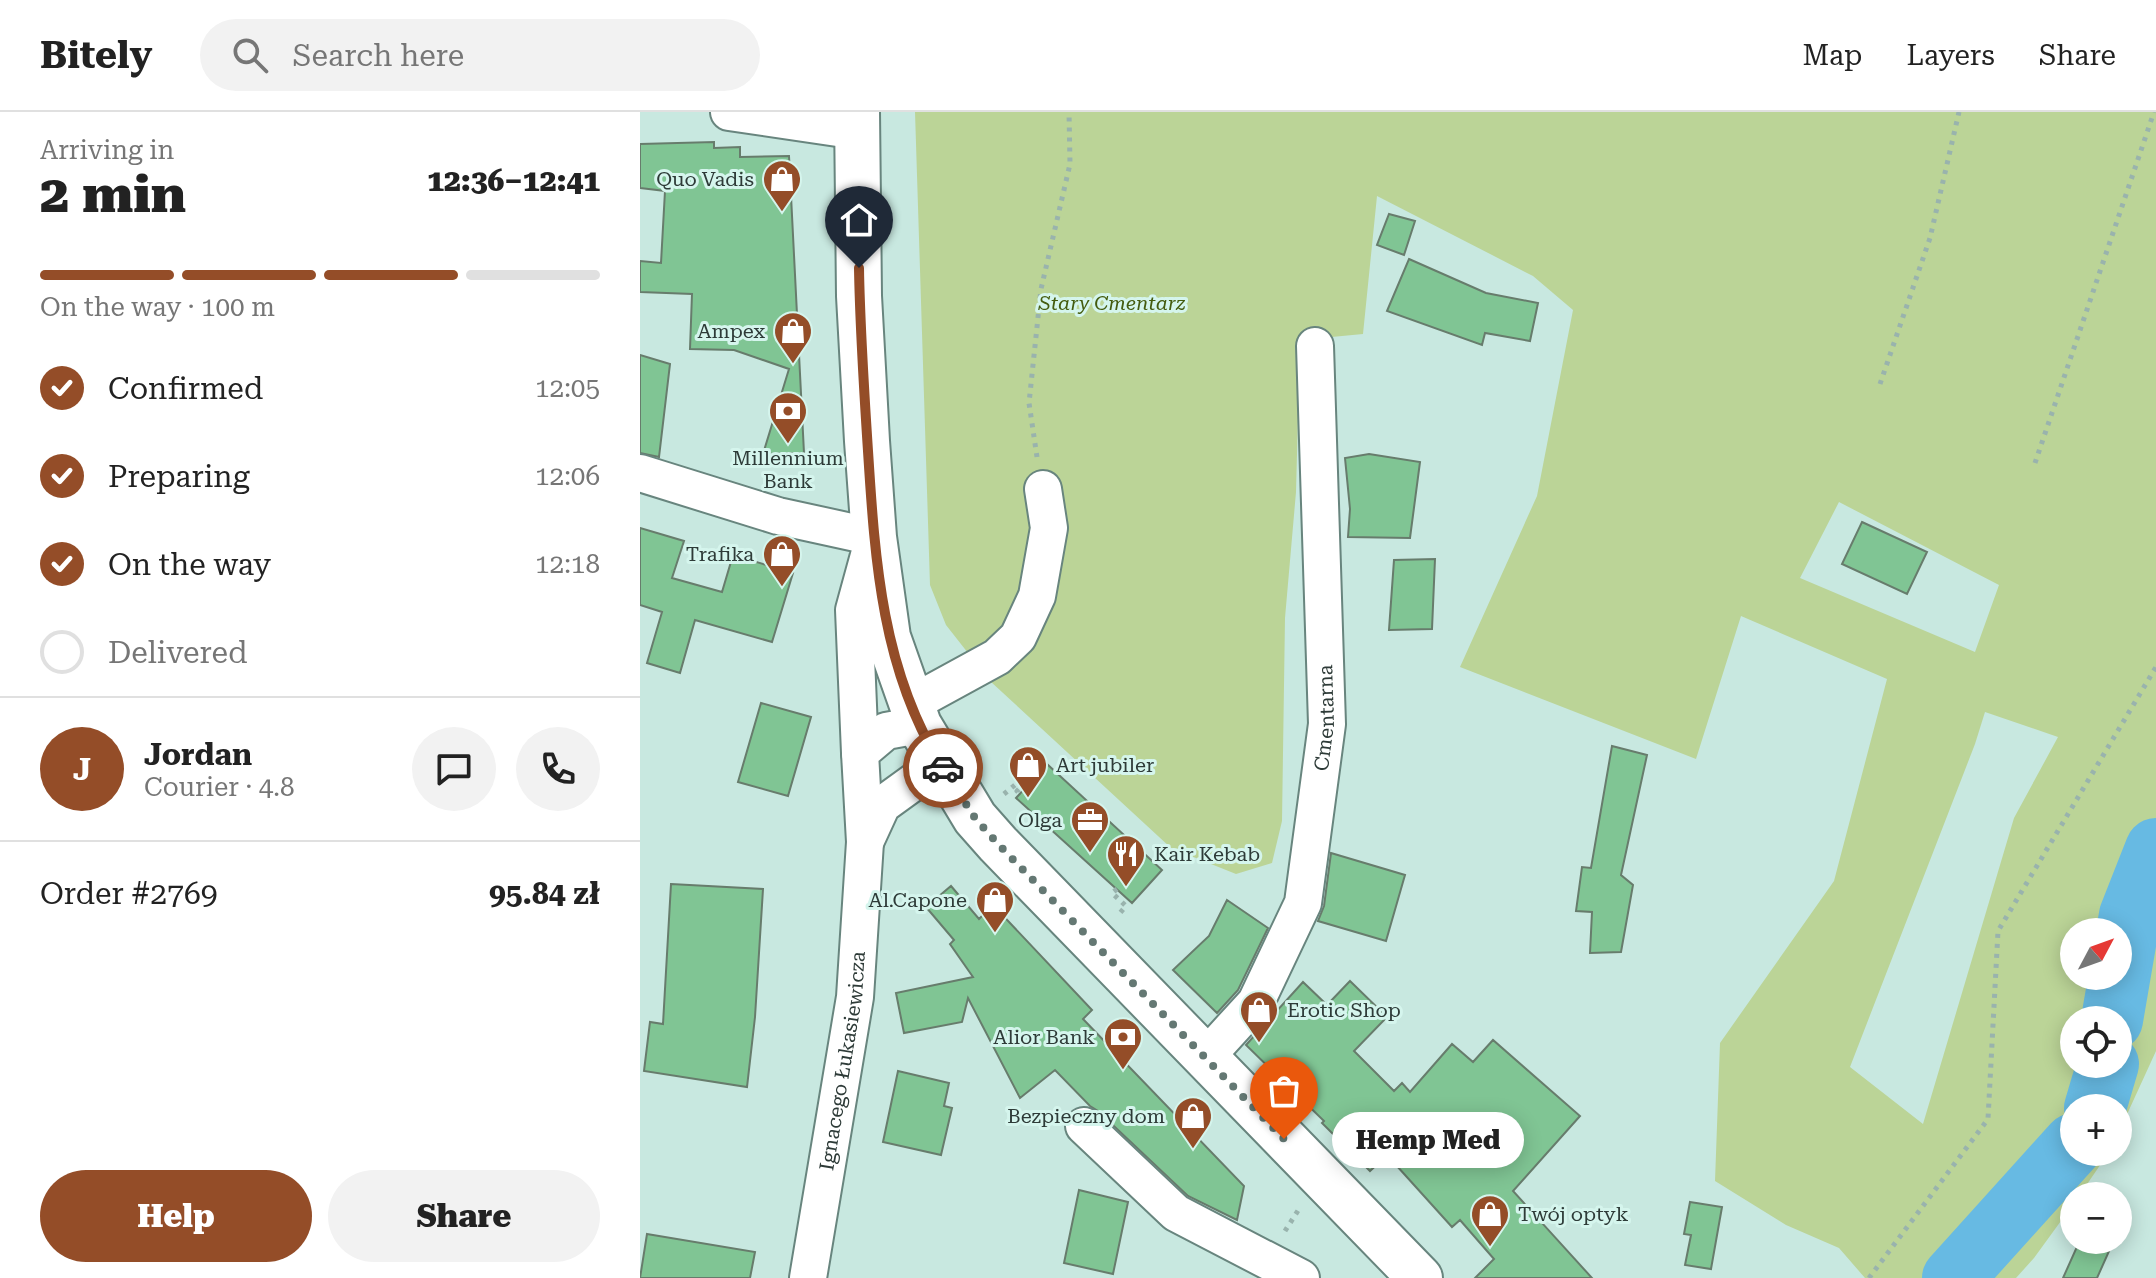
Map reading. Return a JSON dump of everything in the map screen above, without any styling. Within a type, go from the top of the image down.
[{"type":"main road","points":[[858,121],[863,360],[874,537],[888,637],[915,715],[940,763],[975,818],[998,844],[1420,1278]]},
{"type":"street","points":[[729,112],[858,121]]},
{"type":"street","name":"Cmentarna","points":[[1205,1058],[1256,1002],[1303,903],[1327,724],[1315,346]]},
{"type":"street","points":[[640,473],[778,516],[874,537]]},
{"type":"street","points":[[860,753],[886,731],[915,715],[997,657],[1018,637],[1037,596],[1049,528],[1043,489]]},
{"type":"street","name":"Ignacego Łukasiewicza","points":[[808,1278],[855,997],[865,842],[854,610],[874,537]]},
{"type":"street","name":"Ignacego Łukasiewicza","points":[[865,842],[882,805],[940,763]]},
{"type":"street","points":[[1084,1126],[1176,1213],[1301,1278]]},
{"type":"path","points":[[1043,489],[1029,403],[1041,289],[1070,164],[1069,112]]},
{"type":"path","points":[[1880,384],[1930,238],[1959,112]]},
{"type":"path","points":[[2035,463],[2154,112]]},
{"type":"path","points":[[1869,1278],[1988,1119],[1998,931],[2156,667]]},
{"type":"path","points":[[1003,795],[1027,775],[1030,778],[1017,791],[1020,794]]},
{"type":"path","points":[[1111,905],[1120,913],[1126,906],[1112,893],[1117,889]]},
{"type":"green space","name":"Stary Cmentarz","points":[[915,112],[2156,112],[2156,1051],[2132,1103],[2132,1094],[2060,1094],[2060,1166],[2099,1166],[2089,1182],[2060,1182],[2060,1222],[2016,1278],[1865,1278],[1839,1248],[1786,1225],[1715,1181],[1720,1043],[1834,881],[1887,679],[1741,616],[1696,759],[1460,667],[1537,496],[1573,310],[1533,276],[1377,196],[1363,334],[1300,340],[1296,492],[1285,618],[1282,821],[1272,863],[1236,874],[1171,848],[990,681],[946,625],[930,585]],"holes":[[[1839,502],[1999,585],[1975,652],[1800,578]],[[1985,712],[2058,737],[2014,818],[1923,1124],[1850,1067]]]},
{"type":"building","points":[[714,142],[714,148],[740,147],[740,157],[789,156],[804,453],[763,454],[789,369],[734,350],[690,349],[692,294],[640,292],[640,261],[661,263],[665,191],[640,188],[640,144]]},
{"type":"building","points":[[1389,214],[1415,221],[1404,255],[1377,245]]},
{"type":"building","points":[[1409,259],[1486,293],[1538,303],[1530,341],[1485,333],[1482,345],[1387,311]]},
{"type":"building","points":[[640,355],[670,364],[659,457],[640,453]]},
{"type":"building","points":[[1369,454],[1420,462],[1410,538],[1348,537],[1350,509],[1345,458]]},
{"type":"building","points":[[1862,522],[1927,552],[1907,594],[1842,564]]},
{"type":"building","points":[[640,528],[684,541],[672,578],[722,592],[733,555],[793,573],[772,642],[695,620],[680,673],[647,663],[662,612],[640,605]]},
{"type":"building","points":[[1435,559],[1432,629],[1389,630],[1394,560]]},
{"type":"building","points":[[761,703],[811,717],[788,796],[738,782]]},
{"type":"building","points":[[1612,746],[1647,755],[1621,875],[1633,885],[1621,952],[1590,953],[1592,912],[1576,911],[1582,867],[1591,868]]},
{"type":"building","points":[[1047,764],[1162,870],[1132,903],[1016,798]]},
{"type":"building","points":[[1331,853],[1405,875],[1386,941],[1318,921],[1324,906]]},
{"type":"building","points":[[671,884],[763,889],[747,1087],[644,1071],[650,1022],[663,1024]]},
{"type":"building","points":[[951,886],[979,919],[993,905],[1092,1010],[1083,1019],[1244,1186],[1237,1220],[1188,1196],[1055,1070],[1020,1098],[968,998],[962,1022],[904,1033],[896,993],[973,977],[950,944],[954,940],[926,907]]},
{"type":"building","points":[[1227,900],[1268,928],[1238,990],[1217,1013],[1173,970],[1209,936]]},
{"type":"building","points":[[1350,981],[1387,1017],[1354,1051],[1394,1091],[1402,1083],[1410,1092],[1452,1044],[1473,1062],[1493,1040],[1580,1116],[1513,1191],[1592,1278],[1475,1278],[1494,1259],[1460,1220],[1452,1227],[1387,1155],[1370,1171],[1246,1045],[1303,982],[1327,1005]]},
{"type":"building","points":[[898,1071],[949,1083],[944,1106],[952,1108],[941,1155],[883,1142]]},
{"type":"building","points":[[1079,1190],[1128,1202],[1113,1274],[1064,1263]]},
{"type":"building","points":[[1690,1202],[1722,1207],[1711,1269],[1685,1265],[1691,1235],[1684,1234]]},
{"type":"building","points":[[647,1234],[755,1252],[750,1278],[640,1278]]},
{"type":"building","points":[[2074,1254],[2108,1254],[2097,1278],[2063,1278]]},
{"type":"waterway","points":[[2114,1006],[2130,915],[2156,849]]},
{"type":"waterway","points":[[2099,1094],[2104,1078]]},
{"type":"waterway","points":[[1953,1278],[2060,1160]]},
{"type":"way so far","points":[[943,768],[975,818],[998,844],[1284,1139]]},
{"type":"place","name":"Quo Vadis","points":[[782,213]]},
{"type":"place","name":"Ampex","points":[[793,365]]},
{"type":"place","name":"Millennium Bank","points":[[788,445]]},
{"type":"place","name":"Trafika","points":[[782,588]]},
{"type":"place","name":"Art jubiler","points":[[1028,799]]},
{"type":"place","name":"Olga","points":[[1090,854]]},
{"type":"place","name":"Kair Kebab","points":[[1126,888]]},
{"type":"place","name":"Al.Capone","points":[[995,934]]},
{"type":"place","name":"Erotic Shop","points":[[1259,1044]]},
{"type":"place","name":"Alior Bank","points":[[1123,1071]]},
{"type":"place","name":"Hemp Med","points":[[1284,1139]]},
{"type":"place","name":"Bezpieczny dom","points":[[1193,1150]]},
{"type":"place","name":"Twój optyk","points":[[1490,1248]]},
{"type":"route","points":[[859,268],[874,537],[888,637],[919,725],[943,768]]}]
